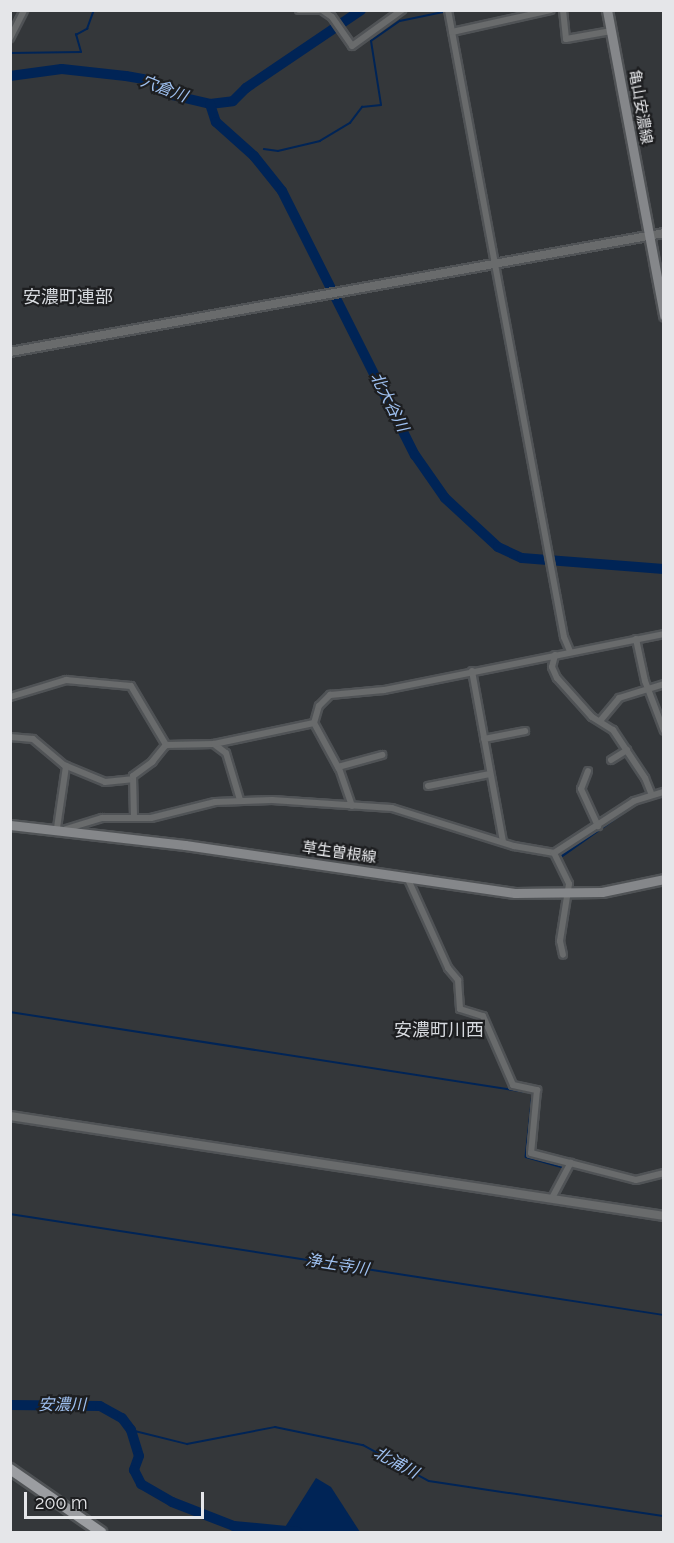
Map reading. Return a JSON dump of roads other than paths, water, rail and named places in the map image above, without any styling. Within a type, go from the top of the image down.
[{"type":"main road","name":"亀山安濃線","points":[[608,10],[663,316]]},
{"type":"main road","name":"草生曽根線","points":[[10,825],[61,828],[515,893],[567,895],[663,879]]},
{"type":"main road","points":[[10,1469],[101,1533]]},
{"type":"street","points":[[10,38],[24,10]]},
{"type":"street","points":[[299,10],[321,10],[332,17],[352,46],[402,10]]},
{"type":"street","points":[[448,10],[548,555],[570,651]]},
{"type":"street","points":[[452,32],[551,10]]},
{"type":"street","points":[[563,10],[566,39],[611,31]]},
{"type":"street","points":[[10,352],[663,233]]},
{"type":"street","points":[[352,806],[338,767],[314,723],[319,706],[334,693],[379,691],[663,634]]},
{"type":"street","points":[[636,639],[647,687],[663,731]]},
{"type":"street","points":[[555,655],[552,667],[557,678],[600,721],[613,730],[652,795]]},
{"type":"street","points":[[472,671],[503,842]]},
{"type":"street","points":[[10,697],[66,680],[131,686],[166,745]]},
{"type":"street","points":[[600,721],[619,698],[647,687],[663,684]]},
{"type":"street","points":[[134,817],[132,779],[135,772],[152,762],[166,745],[214,744],[314,723]]},
{"type":"street","points":[[484,739],[525,731]]},
{"type":"street","points":[[10,737],[33,739],[66,766],[105,782],[132,779]]},
{"type":"street","points":[[214,744],[226,753],[240,800]]},
{"type":"street","points":[[611,760],[627,750]]},
{"type":"street","points":[[338,767],[382,755]]},
{"type":"street","points":[[66,766],[61,828],[102,818],[151,818],[214,802],[240,800],[407,811],[503,842],[554,853],[634,801],[663,792]]},
{"type":"street","points":[[588,771],[581,789],[598,826]]},
{"type":"street","points":[[428,786],[490,774]]},
{"type":"street","points":[[554,853],[569,884],[560,941],[563,955]]},
{"type":"street","points":[[407,878],[448,968],[458,980],[460,1009],[483,1016],[513,1085],[537,1090],[531,1153],[636,1180],[663,1173]]},
{"type":"street","points":[[10,1116],[663,1215]]},
{"type":"street","points":[[552,1198],[571,1163]]},
{"type":"water","points":[[316,1478],[331,1487],[360,1532],[282,1532]]},
{"type":"waterway","points":[[10,53],[81,52],[76,35],[87,29],[94,10]]},
{"type":"waterway","name":"穴倉川","points":[[10,76],[62,69],[126,76],[154,81],[172,95],[210,104],[233,101],[246,88],[361,10]]},
{"type":"waterway","points":[[264,149],[278,151],[320,141],[350,123],[362,107],[381,105],[371,41],[400,21],[444,12]]},
{"type":"waterway","name":"北大谷川","points":[[210,104],[216,122],[254,156],[282,191],[415,455],[445,498],[498,547],[522,558],[664,569]]},
{"type":"waterway","points":[[559,856],[624,810]]},
{"type":"waterway","points":[[10,1012],[533,1093],[526,1157],[565,1168]]},
{"type":"waterway","name":"浄土寺川","points":[[10,1214],[664,1315]]},
{"type":"waterway","name":"安濃川","points":[[10,1405],[100,1406],[122,1418],[131,1430],[139,1456],[134,1470],[141,1484],[172,1502],[234,1526],[298,1532]]},
{"type":"waterway","name":"北浦川","points":[[131,1430],[187,1444],[275,1427],[363,1445],[429,1481],[664,1516]]},
{"type":"district","name":"安濃町連部","points":[[68,297]]},
{"type":"district","name":"安濃町川西","points":[[439,1030]]}]
